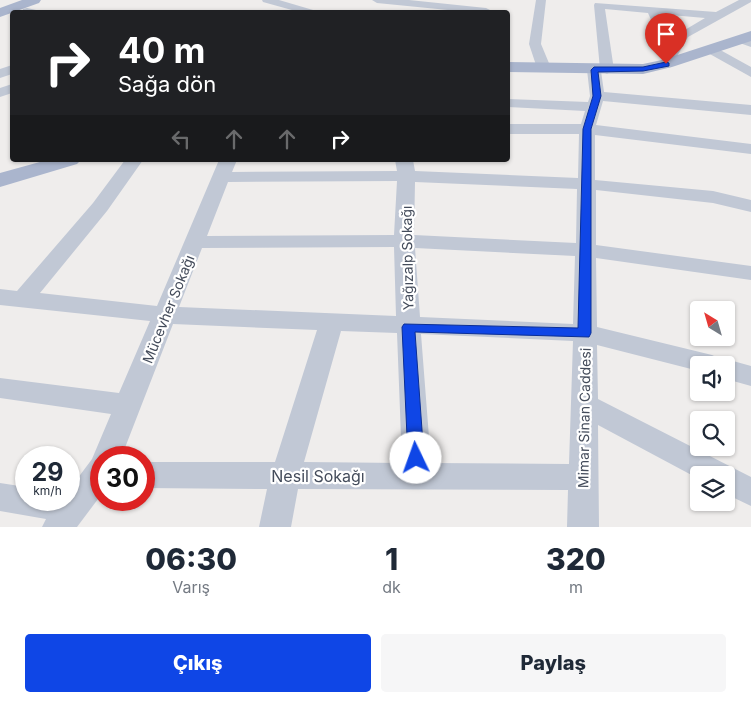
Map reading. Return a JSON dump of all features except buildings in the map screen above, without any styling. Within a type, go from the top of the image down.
[{"type":"main road","points":[[19,10],[32,8]]},
{"type":"main road","points":[[510,67],[601,70],[643,69],[666,64],[748,39]]},
{"type":"main road","points":[[0,168],[26,162]]},
{"type":"main road","points":[[0,180],[63,162]]},
{"type":"street","points":[[266,0],[299,10]]},
{"type":"street","points":[[308,10],[318,0]]},
{"type":"street","points":[[541,0],[535,44],[544,68]]},
{"type":"street","points":[[664,0],[718,16]]},
{"type":"street","points":[[666,64],[683,35],[746,0]]},
{"type":"street","points":[[375,2],[425,2],[474,10]]},
{"type":"street","points":[[628,4],[652,10],[718,16]]},
{"type":"street","name":"Mimar Sinan Caddesi","points":[[582,527],[587,129],[595,102],[601,70],[599,5],[628,4]]},
{"type":"street","points":[[652,10],[657,22],[679,41]]},
{"type":"street","points":[[713,50],[751,73]]},
{"type":"street","points":[[510,103],[595,102],[751,110]]},
{"type":"street","points":[[510,128],[587,129],[751,149]]},
{"type":"street","points":[[23,300],[100,207],[133,162]]},
{"type":"street","points":[[224,168],[405,168],[713,197],[751,206]]},
{"type":"street","name":"Mücevher Sokağı","points":[[111,446],[224,168]]},
{"type":"street","name":"Yağızalp Sokağı","points":[[405,168],[404,240],[417,477]]},
{"type":"street","points":[[195,242],[404,240],[586,250],[751,273]]},
{"type":"street","points":[[0,296],[166,315],[408,327],[585,333],[690,359]]},
{"type":"street","points":[[275,527],[285,476],[331,323]]},
{"type":"street","points":[[735,372],[751,376]]},
{"type":"street","points":[[0,388],[128,406]]},
{"type":"street","points":[[584,405],[702,466]]},
{"type":"street","name":"Nesil Sokağı","points":[[155,475],[583,477]]},
{"type":"street","points":[[735,484],[751,492]]},
{"type":"street","name":"Mücevher Sokağı","points":[[65,518],[90,485]]},
{"type":"street","points":[[0,497],[65,518]]},
{"type":"route","points":[[416,458],[408,327],[585,333],[587,129],[597,96],[594,70],[643,69],[666,64]]}]
